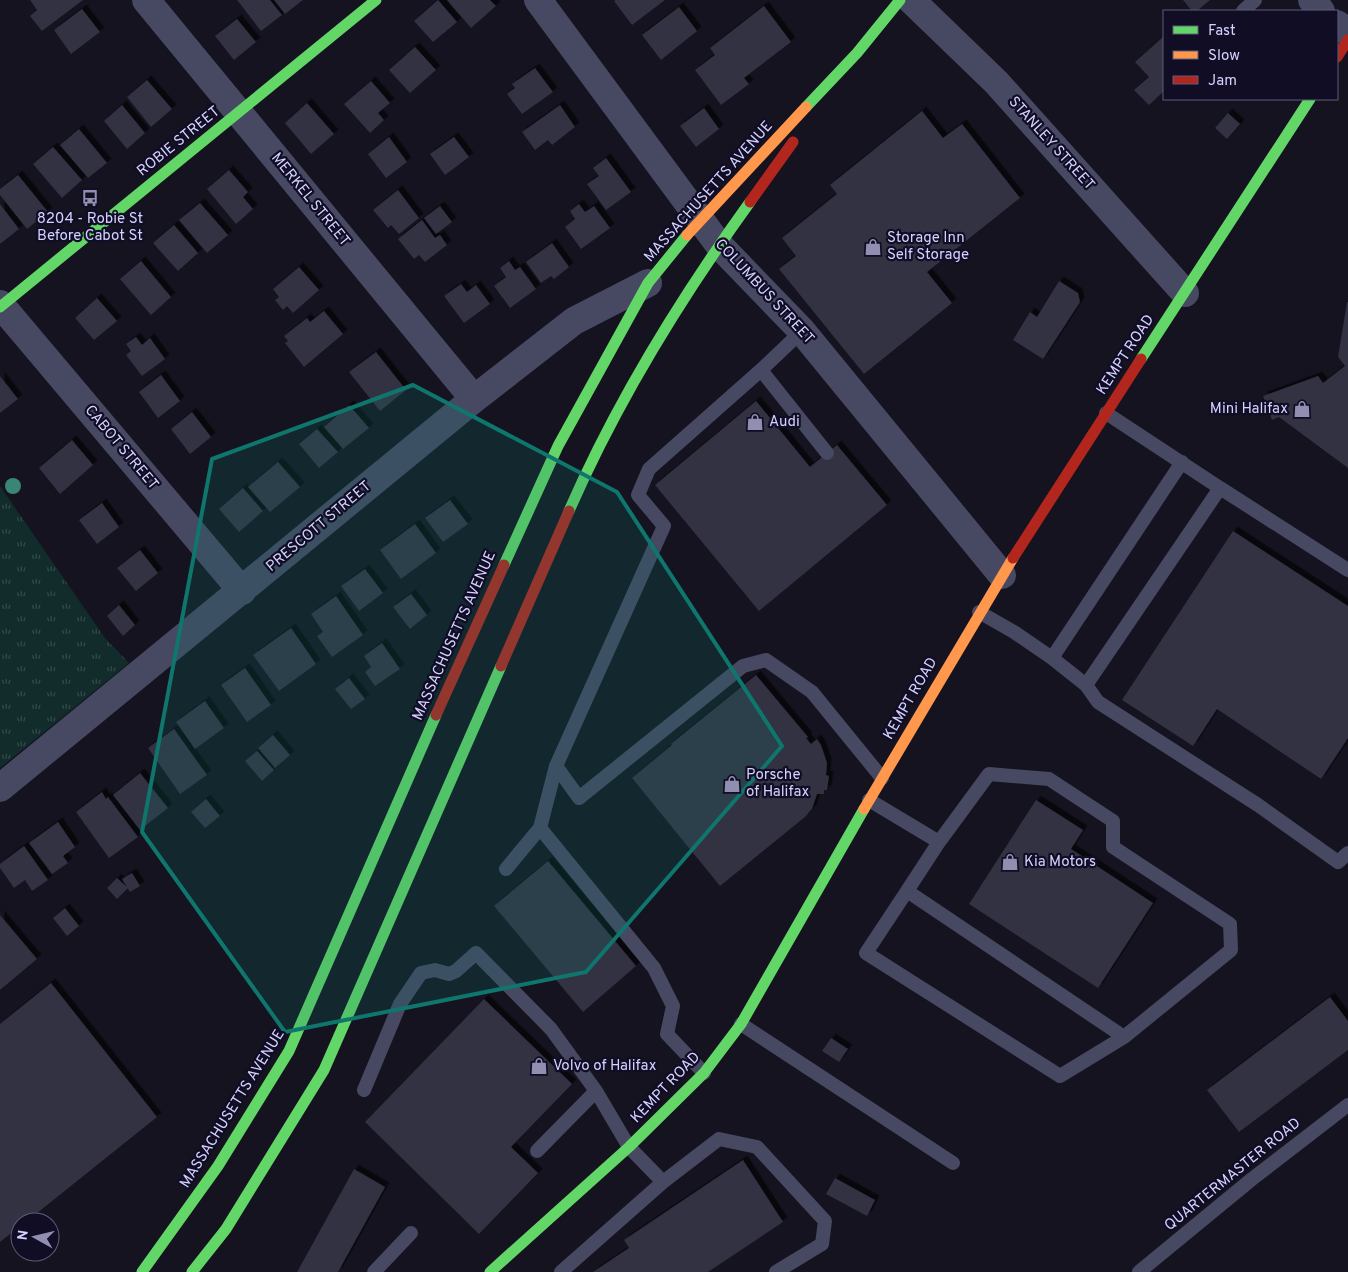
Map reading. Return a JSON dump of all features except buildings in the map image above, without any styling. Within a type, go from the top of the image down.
[{"type":"main road","name":"ROBIE STREET","points":[[0,306],[376,0]]},
{"type":"main road","name":"MASSACHUSETTS AVENUE","points":[[142,1272],[218,1166],[289,1051],[421,749],[558,446],[648,283],[700,220],[856,53],[900,0]]},
{"type":"main road","points":[[1338,55],[1348,40]]},
{"type":"main road","name":"MASSACHUSETTS AVENUE","points":[[192,1272],[226,1229],[324,1070],[585,474],[661,332],[719,244],[856,53]]},
{"type":"main road","name":"KEMPT ROAD","points":[[490,1272],[629,1147],[704,1073],[741,1024],[869,800],[1002,575],[1309,100]]},
{"type":"street","name":"MERKEL STREET","points":[[146,0],[474,399]]},
{"type":"street","name":"COLUMBUS STREET","points":[[538,0],[719,244],[802,331],[1002,575]]},
{"type":"street","name":"STANLEY STREET","points":[[911,0],[996,82],[1185,294]]},
{"type":"street","points":[[1312,0],[1320,10]]},
{"type":"street","name":"PRESCOTT STREET","points":[[0,788],[474,399],[574,321],[648,283]]},
{"type":"street","name":"CABOT STREET","points":[[0,306],[242,591]]},
{"type":"lane","points":[[1244,10],[1255,0]]},
{"type":"lane","points":[[506,869],[540,828],[556,766],[664,526],[638,495],[649,469],[802,331]]},
{"type":"lane","points":[[761,370],[827,453]]},
{"type":"lane","points":[[1106,412],[1348,570]]},
{"type":"lane","points":[[1052,658],[1182,462]]},
{"type":"lane","points":[[1086,685],[1220,488]]},
{"type":"lane","points":[[980,612],[1052,658],[1086,685],[1098,702],[1258,805],[1338,862],[1348,853]]},
{"type":"lane","points":[[556,766],[579,798],[743,666],[766,660],[812,692],[882,778]]},
{"type":"lane","points":[[989,774],[1049,779],[1113,821],[1113,847],[1230,924],[1232,950],[1124,1037],[1060,1076],[866,953],[939,842],[989,774]]},
{"type":"lane","points":[[869,800],[939,842]]},
{"type":"lane","points":[[540,828],[654,968],[673,1006],[667,1034],[704,1073]]},
{"type":"lane","points":[[907,891],[1124,1037]]},
{"type":"lane","points":[[364,1090],[400,1004],[420,973],[435,970],[449,974],[456,971],[476,953],[551,1029],[596,1091],[629,1147],[663,1182]]},
{"type":"lane","points":[[741,1024],[953,1163]]},
{"type":"lane","points":[[537,1150],[596,1091]]},
{"type":"lane","name":"QUARTERMASTER ROAD","points":[[1139,1272],[1252,1179],[1348,1105]]},
{"type":"lane","points":[[561,1272],[663,1182],[719,1139],[757,1147],[825,1221],[822,1244],[776,1272]]},
{"type":"lane","points":[[374,1272],[410,1233]]},
{"type":"highlighted area","points":[[413,385],[617,492],[782,746],[586,972],[285,1032],[142,832],[212,459]]},
{"type":"green space","points":[[0,486],[105,638],[129,663],[0,768]]},
{"type":"traffic: fast","points":[[0,307],[376,0]]},
{"type":"traffic: fast","points":[[806,107],[857,53],[900,0]]},
{"type":"traffic: fast","points":[[1141,359],[1309,100]]},
{"type":"traffic: fast","points":[[569,511],[608,430],[651,352],[699,276],[750,202]]},
{"type":"traffic: fast","points":[[504,565],[558,446],[648,283],[687,235]]},
{"type":"traffic: fast","points":[[192,1272],[226,1229],[324,1070],[501,666]]},
{"type":"traffic: fast","points":[[142,1272],[218,1166],[289,1051],[436,715]]},
{"type":"traffic: fast","points":[[490,1272],[629,1147],[704,1073],[741,1024],[864,809]]},
{"type":"traffic: slow","points":[[687,235],[806,107]]},
{"type":"traffic: slow","points":[[864,809],[1013,558]]},
{"type":"traffic: jam","points":[[1338,55],[1348,40]]},
{"type":"traffic: jam","points":[[750,202],[793,142]]},
{"type":"traffic: jam","points":[[1013,558],[1141,359]]},
{"type":"traffic: jam","points":[[501,666],[569,511]]},
{"type":"traffic: jam","points":[[436,715],[504,565]]},
{"type":"place","name":"8204 - Robie St Before Cabot St","points":[[90,198]]},
{"type":"place","name":"Storage Inn Self Storage","points":[[873,247]]},
{"type":"place","name":"Mini Halifax","points":[[1302,409]]},
{"type":"place","name":"Audi","points":[[755,422]]},
{"type":"place","name":"Porsche of Halifax","points":[[732,784]]},
{"type":"place","name":"Kia Motors","points":[[1010,862]]},
{"type":"place","name":"Volvo of Halifax","points":[[539,1066]]}]
